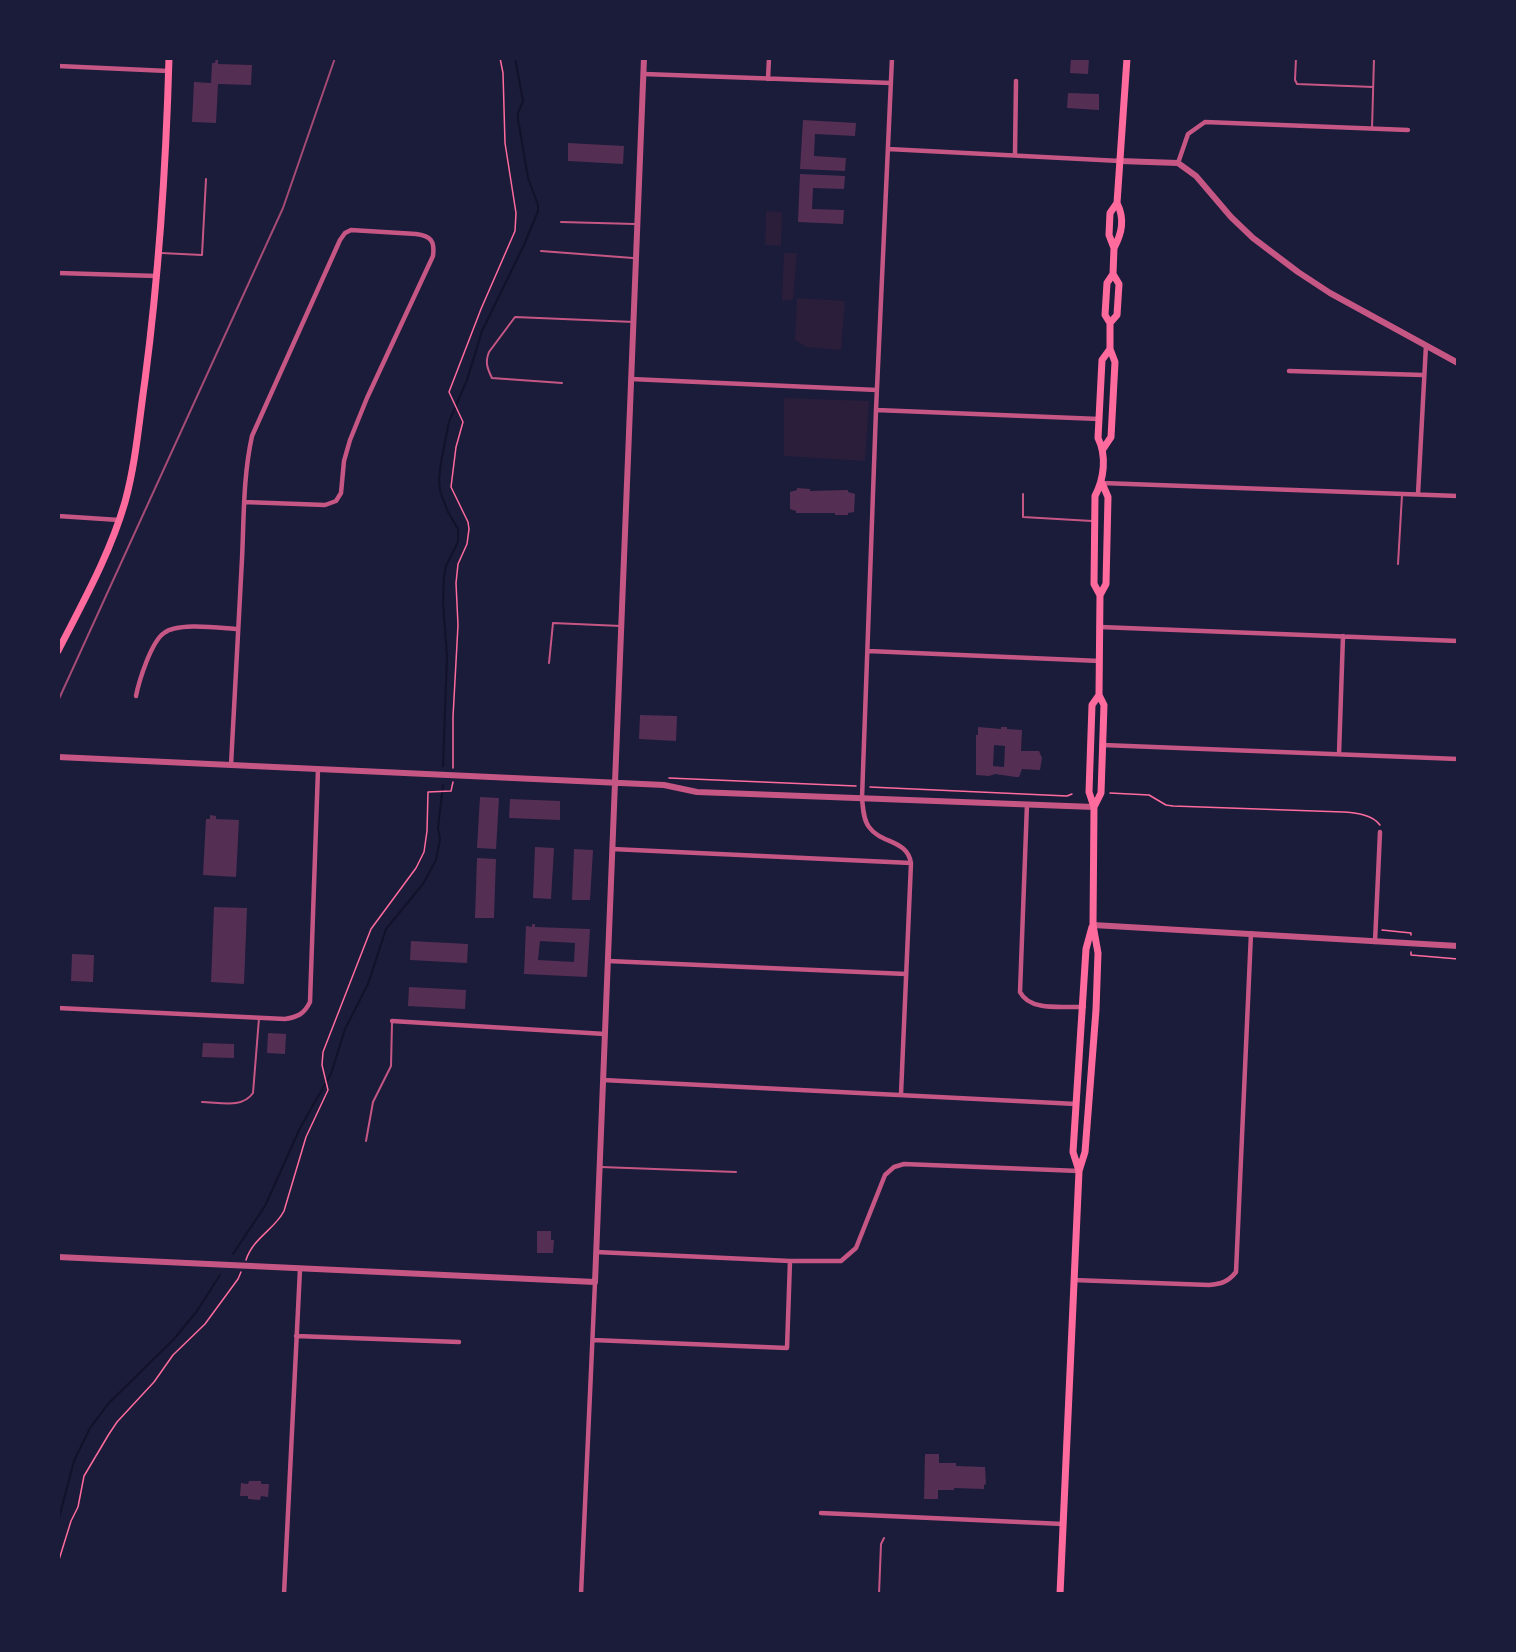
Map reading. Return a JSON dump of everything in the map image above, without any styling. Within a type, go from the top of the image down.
[{"type":"main road","points":[[58,651],[108,552],[119,520],[134,459],[157,276],[166,163],[169,58]]},
{"type":"main road","points":[[1114,248],[1121,235],[1122,213],[1117,203],[1127,58]]},
{"type":"main road","points":[[1103,449],[1111,437],[1115,362],[1110,349],[1110,323],[1105,315],[1105,304],[1107,283],[1113,274],[1114,248],[1109,235],[1110,213],[1117,203]]},
{"type":"main road","points":[[1110,323],[1117,315],[1119,284],[1113,274]]},
{"type":"main road","points":[[1094,807],[1101,793],[1104,705],[1099,695],[1100,627],[1101,595],[1106,584],[1108,497],[1102,483],[1103,449],[1098,438],[1102,360],[1110,349]]},
{"type":"main road","points":[[1101,595],[1094,584],[1095,496],[1102,483]]},
{"type":"main road","points":[[1060,1593],[1079,1171],[1085,1152],[1096,1010],[1098,950],[1093,925],[1094,807],[1089,792],[1092,705],[1099,695]]},
{"type":"main road","points":[[1079,1171],[1073,1152],[1086,949],[1093,925]]},
{"type":"street","points":[[580,1593],[593,1340],[644,58]]},
{"type":"street","points":[[768,79],[769,58]]},
{"type":"street","points":[[892,58],[862,798],[863,812],[869,826],[878,836],[904,847],[910,855],[911,862],[901,1094]]},
{"type":"street","points":[[58,66],[168,71]]},
{"type":"street","points":[[644,74],[891,83]]},
{"type":"street","points":[[1015,154],[1016,81]]},
{"type":"street","points":[[1178,163],[1188,134],[1205,122],[1408,130]]},
{"type":"street","points":[[888,149],[1178,163],[1196,176],[1231,217],[1282,261],[1330,293],[1458,363]]},
{"type":"street","points":[[231,765],[238,629],[244,502],[246,462],[252,436],[335,250],[345,233],[351,230],[416,234],[433,240],[435,246],[433,256],[350,440],[344,461],[342,493],[336,501],[325,505],[244,502]]},
{"type":"street","points":[[58,273],[157,276]]},
{"type":"street","points":[[1418,494],[1426,345]]},
{"type":"street","points":[[1289,371],[1423,375]]},
{"type":"street","points":[[631,379],[877,390]]},
{"type":"street","points":[[876,411],[1099,419]]},
{"type":"street","points":[[1102,483],[1458,496]]},
{"type":"street","points":[[58,516],[119,520]]},
{"type":"street","points":[[136,696],[144,670],[157,641],[164,633],[174,629],[192,627],[238,629]]},
{"type":"street","points":[[1100,627],[1458,641]]},
{"type":"street","points":[[1340,754],[1343,636]]},
{"type":"street","points":[[868,651],[1100,661]]},
{"type":"street","points":[[1103,745],[1458,759]]},
{"type":"street","points":[[58,757],[318,769],[453,771],[664,785],[697,792],[1094,807]]},
{"type":"street","points":[[58,1008],[285,1019],[300,1016],[310,1002],[318,769]]},
{"type":"street","points":[[1027,804],[1020,993],[1031,1004],[1084,1007]]},
{"type":"street","points":[[1375,942],[1380,831]]},
{"type":"street","points":[[612,849],[911,862]]},
{"type":"street","points":[[1093,925],[1458,946]]},
{"type":"street","points":[[1073,1280],[1209,1285],[1221,1284],[1230,1280],[1236,1272],[1251,933]]},
{"type":"street","points":[[608,961],[906,974]]},
{"type":"street","points":[[392,1021],[605,1034]]},
{"type":"street","points":[[603,1080],[1077,1104]]},
{"type":"street","points":[[596,1252],[790,1261],[841,1261],[856,1248],[879,1186],[894,1167],[904,1164],[1079,1171]]},
{"type":"street","points":[[58,1257],[595,1282]]},
{"type":"street","points":[[593,1340],[787,1348],[790,1261]]},
{"type":"street","points":[[284,1593],[300,1269]]},
{"type":"street","points":[[296,1336],[459,1342]]},
{"type":"street","points":[[822,1513],[1063,1524]]},
{"type":"lane","points":[[1296,58],[1295,80],[1297,84],[1373,87]]},
{"type":"lane","points":[[1371,129],[1374,58]]},
{"type":"lane","points":[[159,253],[202,255],[206,179]]},
{"type":"lane","points":[[561,222],[637,224]]},
{"type":"lane","points":[[541,251],[636,258]]},
{"type":"lane","points":[[562,383],[492,378],[486,359],[514,317],[634,322]]},
{"type":"lane","points":[[1023,494],[1023,517],[1095,521]]},
{"type":"lane","points":[[1398,564],[1402,494]]},
{"type":"lane","points":[[549,663],[553,623],[621,626]]},
{"type":"lane","points":[[202,1102],[240,1103],[248,1101],[253,1093],[259,1018]]},
{"type":"lane","points":[[366,1141],[373,1102],[391,1066],[392,1021]]},
{"type":"lane","points":[[600,1167],[736,1172]]},
{"type":"lane","points":[[879,1593],[881,1544],[884,1538]]},
{"type":"path","points":[[58,1563],[71,1521],[78,1507],[84,1476],[109,1434],[117,1422],[154,1382],[173,1354],[205,1324],[238,1279],[248,1255],[260,1237],[278,1221],[284,1211],[306,1137],[329,1087],[322,1065],[323,1052],[332,1026],[371,929],[416,868],[424,852],[428,792],[448,791],[452,788],[458,625],[456,583],[458,564],[467,544],[469,529],[468,522],[451,487],[456,447],[463,422],[449,392],[481,309],[515,231],[516,213],[505,143],[500,58]]},
{"type":"path","points":[[661,778],[862,786],[1024,796],[1072,794]]},
{"type":"path","points":[[1110,793],[1149,795],[1173,806],[1356,813],[1377,821],[1380,831]]},
{"type":"path","points":[[1376,930],[1411,933]]},
{"type":"path","points":[[1411,955],[1458,959]]},
{"type":"shaded area","points":[[766,211],[782,212],[781,246],[765,245]]},
{"type":"shaded area","points":[[784,253],[797,253],[793,300],[782,301]]},
{"type":"shaded area","points":[[797,298],[845,301],[841,350],[806,347],[795,340]]},
{"type":"shaded area","points":[[784,398],[869,401],[865,461],[784,456]]},
{"type":"building","points":[[218,58],[218,64],[252,65],[251,85],[218,84],[216,123],[192,122],[194,82],[211,83],[212,63],[215,63]]},
{"type":"building","points":[[1071,58],[1089,58],[1088,74],[1070,73]]},
{"type":"building","points":[[1068,93],[1099,94],[1099,110],[1067,108]]},
{"type":"building","points":[[803,120],[856,123],[855,136],[815,134],[814,156],[846,158],[845,171],[800,169]]},
{"type":"building","points":[[568,143],[624,146],[623,164],[568,161]]},
{"type":"building","points":[[800,174],[845,176],[844,189],[813,188],[812,209],[844,210],[843,224],[798,222]]},
{"type":"building","points":[[797,488],[810,489],[810,491],[848,490],[855,494],[854,512],[848,515],[796,513],[790,509],[790,492]]},
{"type":"building","points":[[640,715],[677,716],[676,741],[639,739]]},
{"type":"building","points":[[978,727],[1001,729],[1001,727],[1007,727],[1007,729],[1022,730],[1021,751],[1039,751],[1042,758],[1040,770],[1022,769],[1019,777],[995,774],[976,775],[976,735],[978,735]],"holes":[[[994,745],[1005,746],[1004,767],[993,766]]]},
{"type":"building","points":[[480,797],[499,798],[496,849],[477,848]]},
{"type":"building","points":[[510,799],[560,801],[560,820],[509,818]]},
{"type":"building","points":[[210,815],[216,816],[216,819],[239,820],[236,877],[203,875],[206,819],[210,819]]},
{"type":"building","points":[[535,847],[554,848],[551,899],[533,898]]},
{"type":"building","points":[[574,849],[593,850],[590,900],[572,900]]},
{"type":"building","points":[[477,858],[496,859],[494,918],[475,918]]},
{"type":"building","points":[[214,907],[247,908],[244,984],[211,982]]},
{"type":"building","points":[[532,924],[535,924],[535,927],[590,929],[587,977],[524,974],[526,926],[532,927]],"holes":[[[540,941],[575,943],[574,962],[538,960]]]},
{"type":"building","points":[[411,941],[468,944],[467,963],[410,960]]},
{"type":"building","points":[[72,954],[94,955],[93,982],[71,981]]},
{"type":"building","points":[[409,987],[466,990],[465,1009],[408,1006]]},
{"type":"building","points":[[268,1033],[286,1034],[285,1054],[267,1053]]},
{"type":"building","points":[[203,1043],[234,1044],[234,1058],[202,1057]]},
{"type":"building","points":[[537,1231],[551,1231],[551,1240],[554,1240],[553,1253],[537,1253]]},
{"type":"building","points":[[925,1454],[939,1454],[939,1463],[985,1467],[984,1489],[938,1490],[938,1499],[924,1499]]},
{"type":"building","points":[[249,1481],[269,1484],[268,1497],[261,1496],[260,1500],[240,1496],[241,1483],[248,1484]]},
{"type":"waterway","points":[[443,766],[447,656],[443,603],[444,577],[446,566],[458,542],[458,529],[440,491],[441,462],[449,422],[467,380],[482,331],[538,211],[528,178],[518,119],[523,101],[515,58]]},
{"type":"waterway","points":[[233,1254],[265,1206],[300,1128],[331,1074],[345,1029],[368,984],[386,929],[423,884],[436,860],[440,839],[438,828],[443,785]]},
{"type":"waterway","points":[[58,1522],[74,1461],[90,1428],[108,1404],[174,1339],[197,1311],[220,1275]]},
{"type":"railway","points":[[58,701],[283,208],[335,58]]}]
